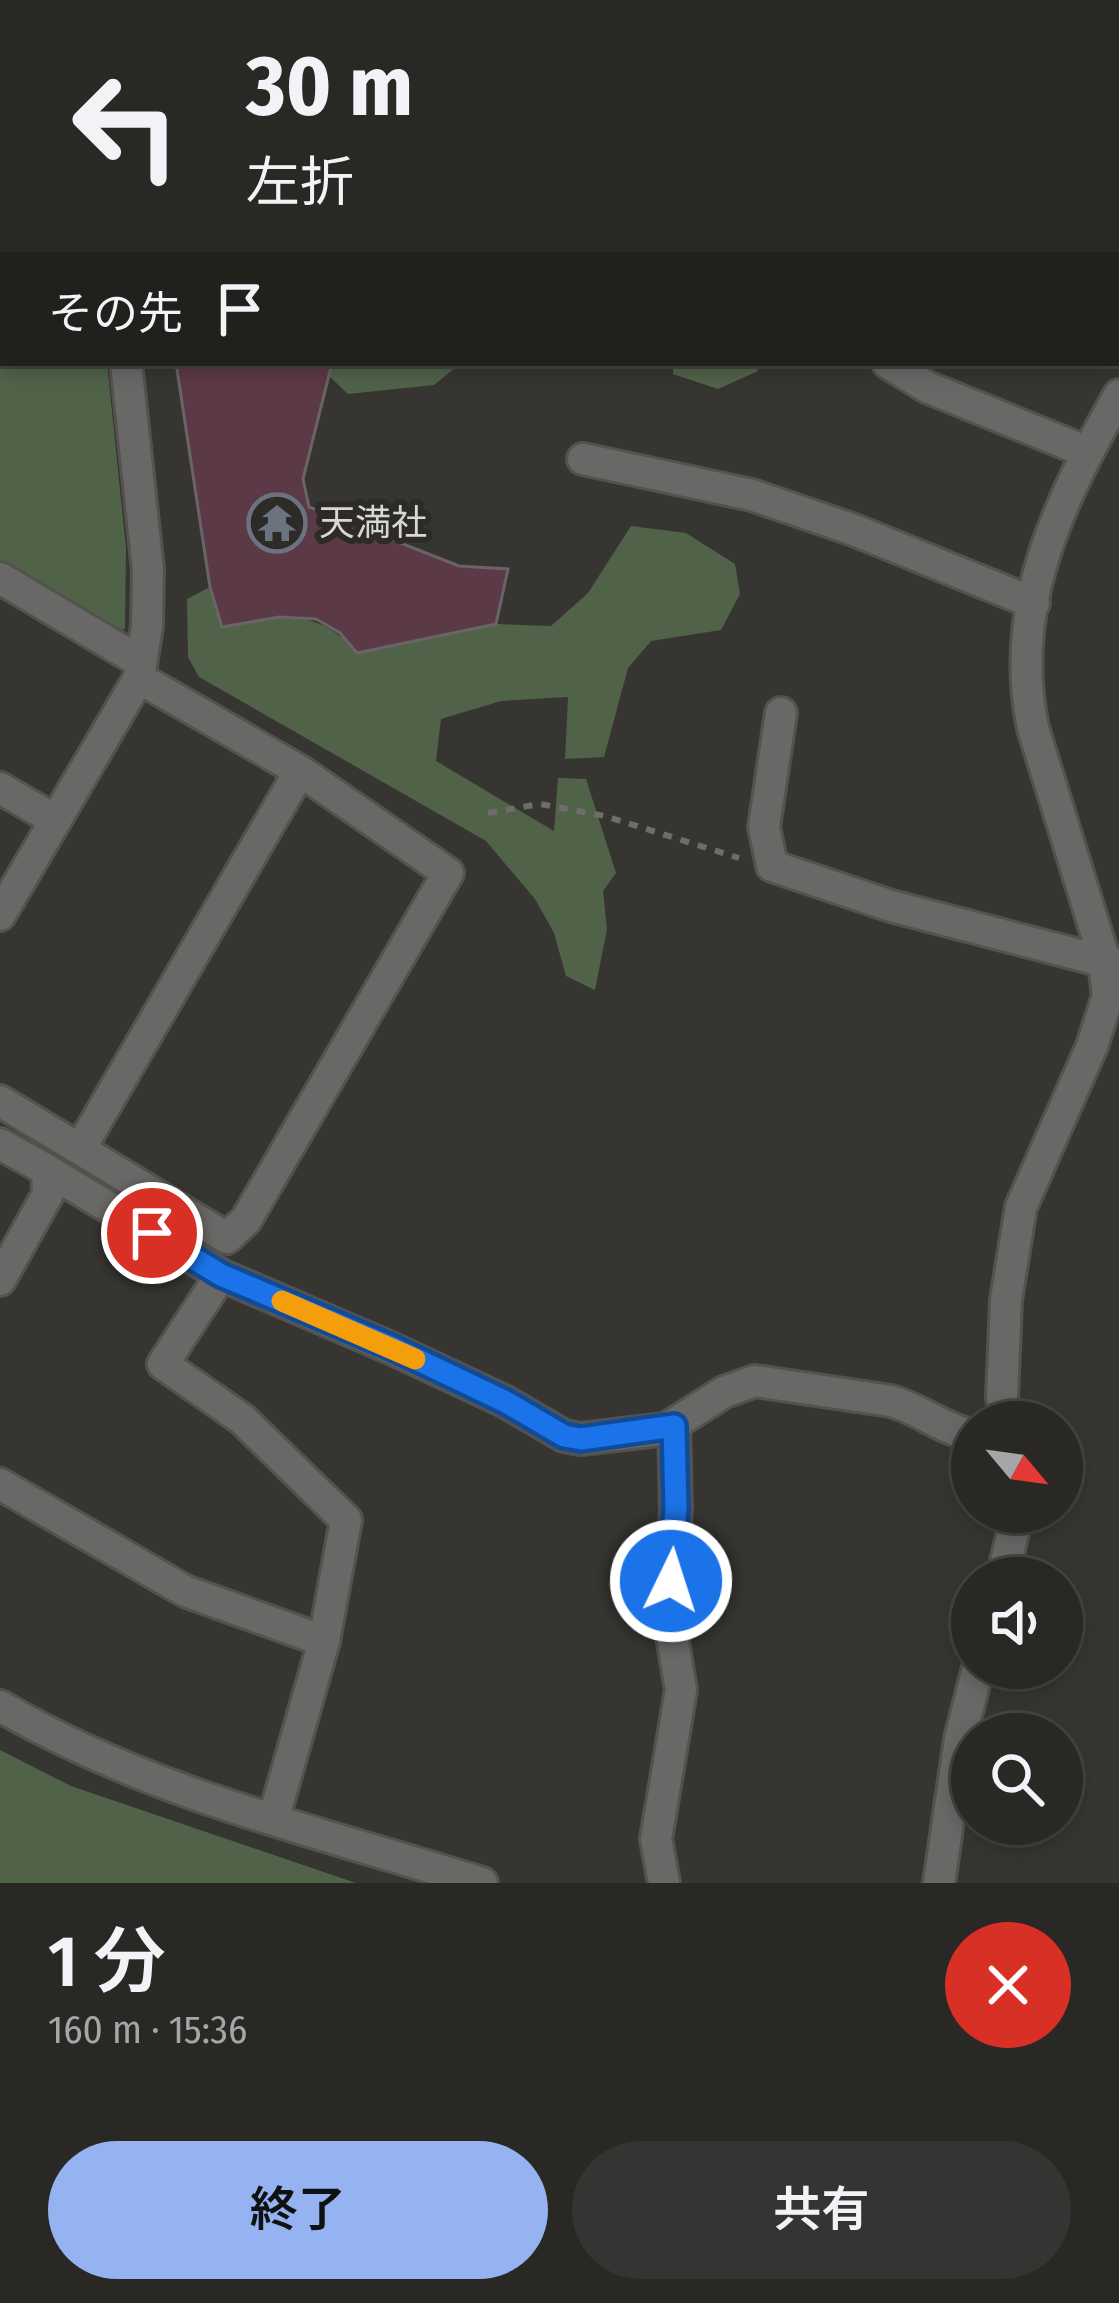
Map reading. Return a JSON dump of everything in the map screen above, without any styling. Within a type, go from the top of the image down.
[{"type":"street","points":[[0,915],[140,670],[148,570],[125,366]]},
{"type":"street","points":[[893,366],[927,387],[1088,452]]},
{"type":"street","points":[[1003,1401],[1006,1300],[1021,1207],[1092,1046],[1112,965],[1029,710],[1028,646],[1051,528],[1119,396]]},
{"type":"street","points":[[583,459],[752,495],[1034,602]]},
{"type":"street","points":[[0,578],[300,771],[448,873],[246,1220],[226,1238],[0,1101]]},
{"type":"street","points":[[781,713],[764,827],[772,866],[891,906],[1112,965]]},
{"type":"street","points":[[80,1149],[300,771]]},
{"type":"street","points":[[0,788],[56,820]]},
{"type":"street","points":[[0,1144],[221,1275],[393,1348],[506,1402],[564,1436],[599,1438],[674,1426],[724,1392],[755,1381],[891,1401],[951,1427]]},
{"type":"street","points":[[0,1280],[48,1194],[47,1170]]},
{"type":"street","points":[[221,1275],[164,1364],[242,1419],[346,1520],[324,1641],[274,1817]]},
{"type":"street","points":[[664,1883],[656,1839],[681,1690],[669,1618],[676,1508],[674,1426]]},
{"type":"street","points":[[0,1484],[184,1591],[324,1641]]},
{"type":"street","points":[[939,1883],[960,1738],[973,1689]]},
{"type":"street","points":[[0,1706],[49,1735],[154,1780],[482,1883]]},
{"type":"path","points":[[488,813],[540,804],[605,816],[772,866]]},
{"type":"green space","points":[[0,366],[107,366],[126,548],[125,629],[110,633],[0,568]]},
{"type":"green space","points":[[332,366],[457,366],[434,385],[348,394],[330,377]]},
{"type":"green space","points":[[673,366],[757,366],[758,371],[718,389],[673,374]]},
{"type":"green space","points":[[631,526],[686,533],[735,564],[740,594],[721,630],[651,641],[628,668],[604,757],[565,759],[568,697],[501,701],[441,719],[436,761],[554,831],[558,778],[586,779],[616,873],[603,891],[607,929],[595,990],[566,976],[554,933],[535,899],[486,841],[199,677],[188,657],[187,599],[210,587],[223,627],[280,618],[312,621],[327,627],[358,653],[496,624],[551,626],[588,593]]},
{"type":"green space","points":[[0,1750],[71,1786],[356,1883],[0,1883]]},
{"type":"building","name":"天満社","points":[[176,366],[331,366],[303,479],[309,507],[459,566],[508,569],[496,624],[357,653],[340,633],[316,619],[279,617],[222,627],[210,587]]},
{"type":"slow traffic","points":[[282,1301],[415,1359]]},
{"type":"place","name":"天満社","points":[[277,523]]},
{"type":"route","points":[[152,1233],[221,1275],[393,1348],[506,1402],[564,1436],[581,1439],[674,1426],[677,1459],[671,1581]]}]
